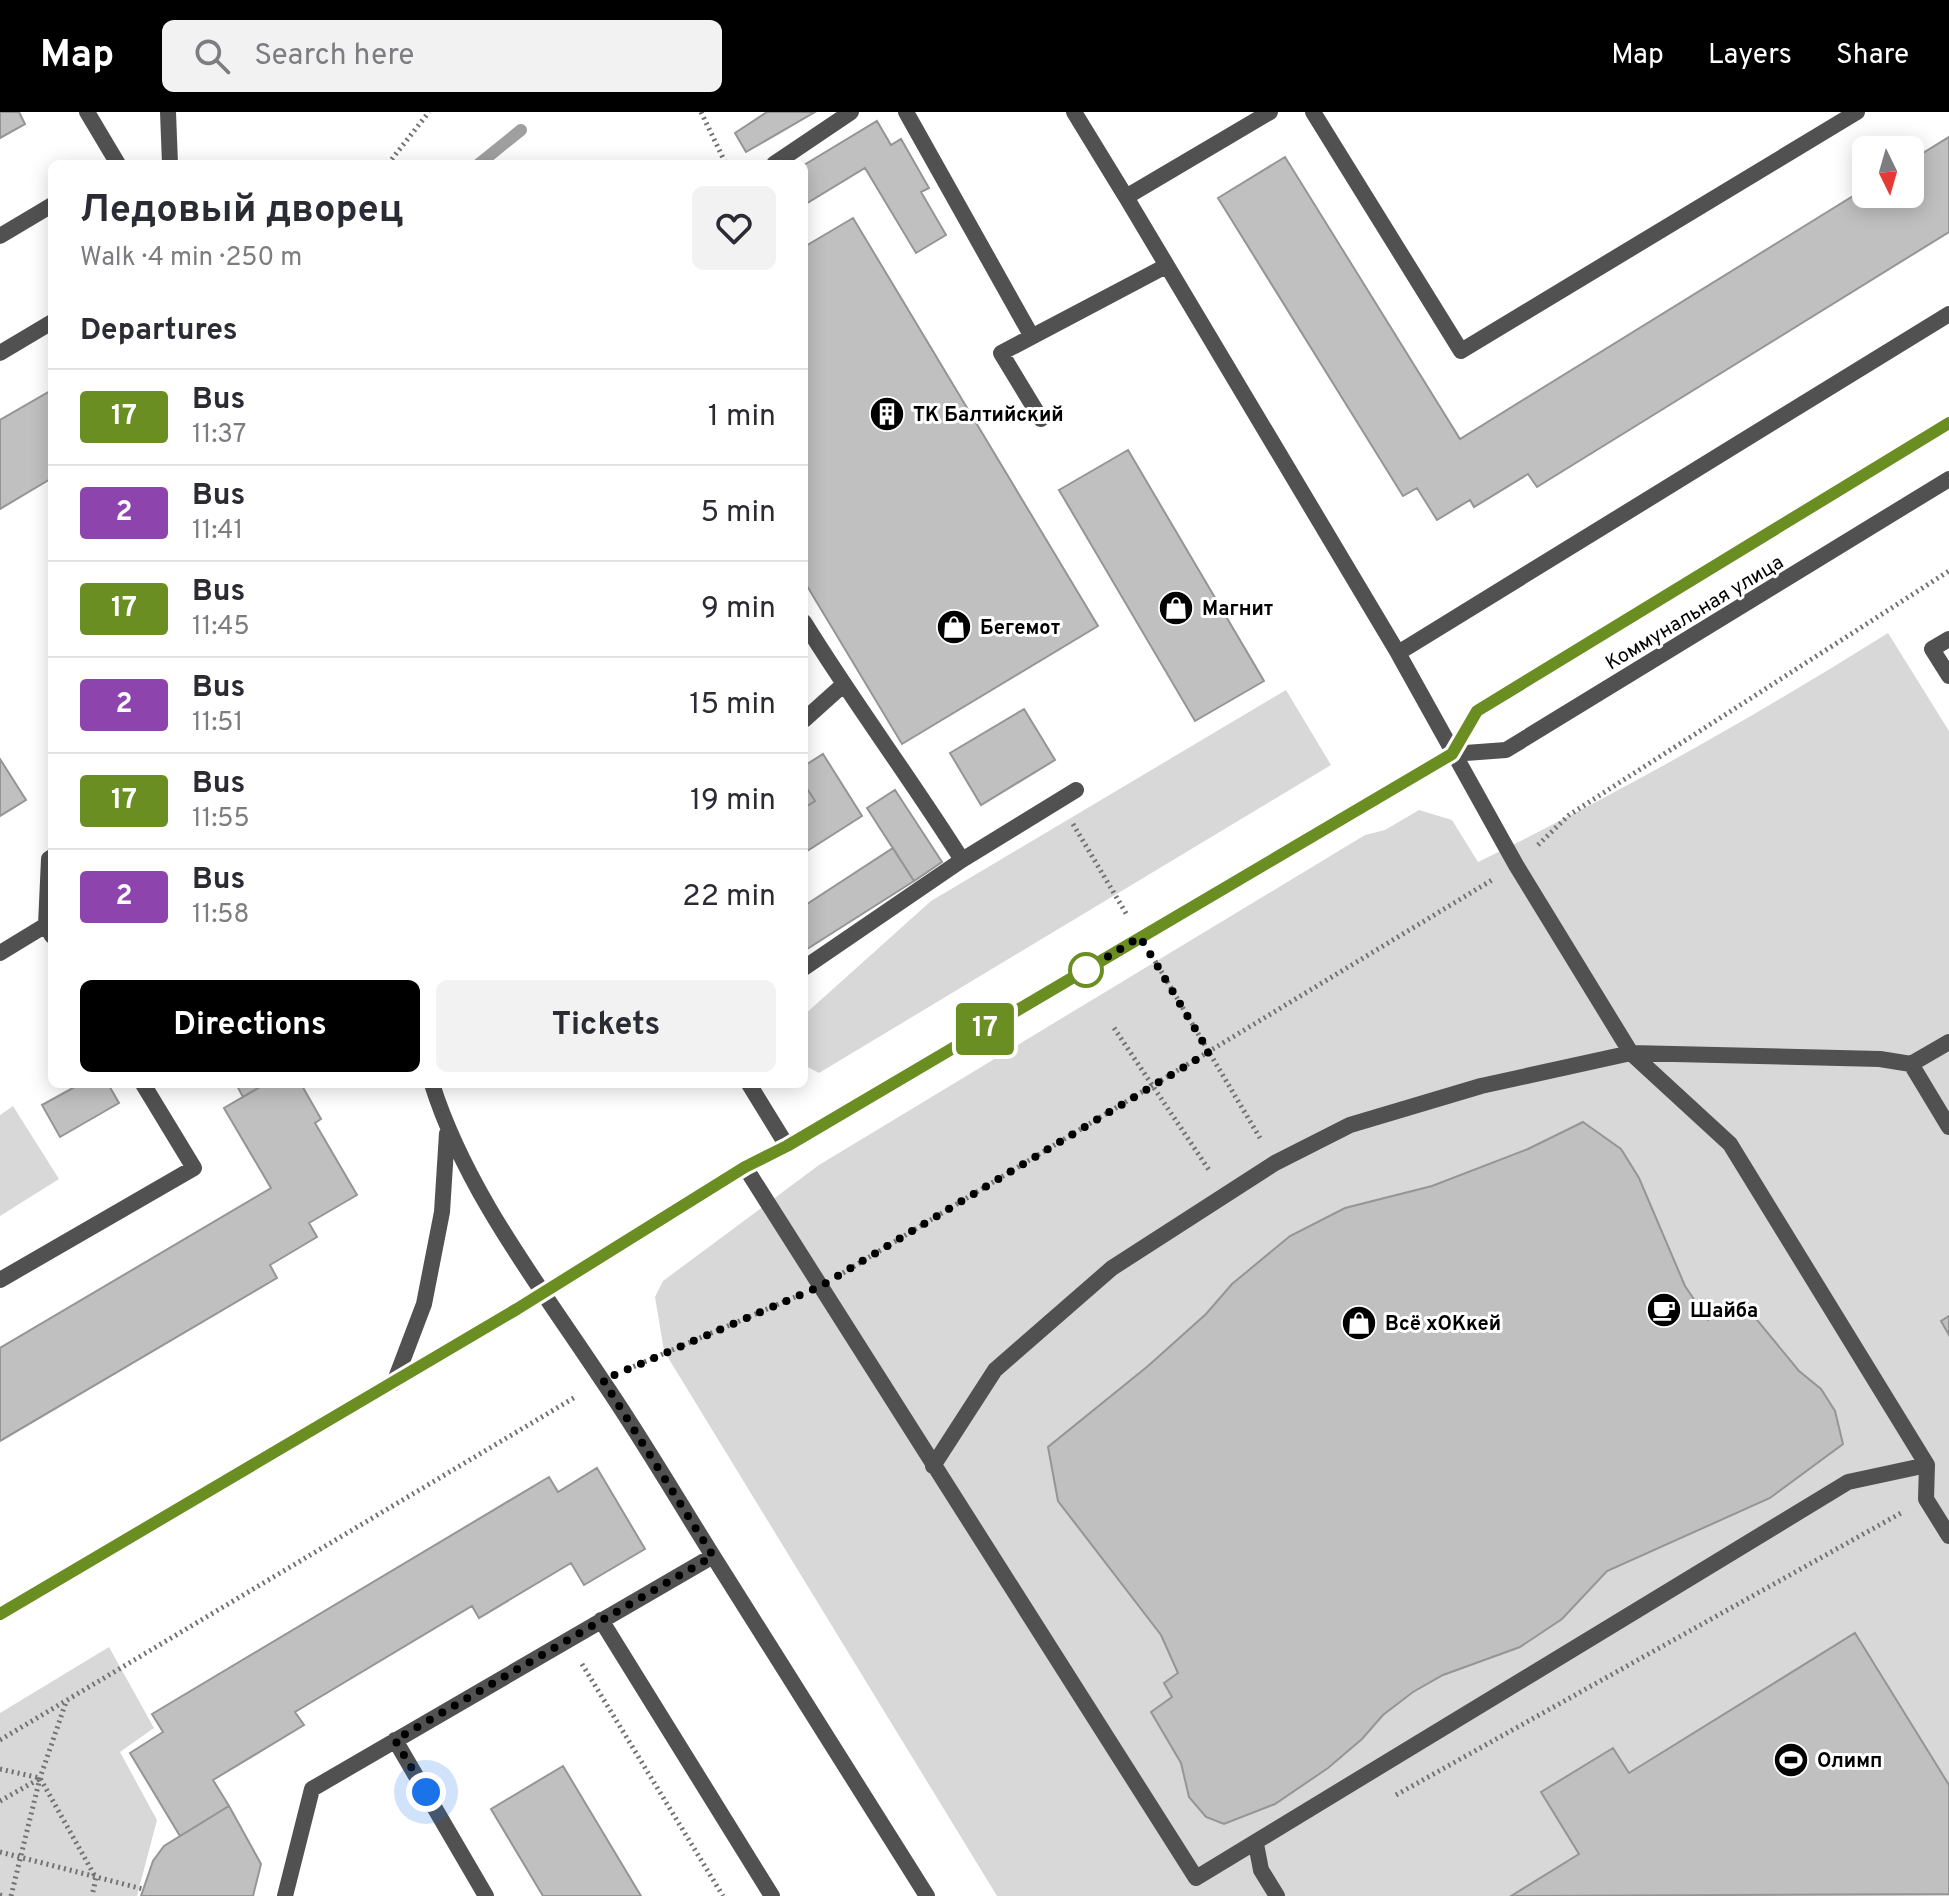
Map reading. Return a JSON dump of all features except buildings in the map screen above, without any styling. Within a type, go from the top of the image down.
[{"type":"street","points":[[87,112],[116,160]]},
{"type":"street","points":[[168,112],[170,160]]},
{"type":"street","points":[[780,160],[851,112]]},
{"type":"street","points":[[906,112],[1031,335]]},
{"type":"street","points":[[1074,112],[1398,653],[1516,865],[1631,1053],[1730,1144],[1927,1465],[1926,1499],[1949,1536]]},
{"type":"street","points":[[1126,197],[1270,112]]},
{"type":"street","points":[[1313,112],[1461,351],[1857,112]]},
{"type":"street","points":[[0,236],[48,207]]},
{"type":"street","points":[[1041,419],[1001,353],[1166,266]]},
{"type":"street","points":[[1398,653],[1949,314]]},
{"type":"street","points":[[0,353],[48,324]]},
{"type":"street","name":"Коммунальная улица","points":[[1452,754],[1477,711],[1949,423]]},
{"type":"street","name":"Коммунальная улица","points":[[0,1614],[394,1383],[745,1167],[787,1146],[1452,754],[1506,750],[1949,479]]},
{"type":"street","points":[[808,628],[843,685],[904,768],[962,860]]},
{"type":"street","points":[[1949,639],[1932,649],[1949,676]]},
{"type":"street","points":[[808,716],[843,685]]},
{"type":"street","points":[[808,965],[962,860],[1076,790]]},
{"type":"street","points":[[0,953],[48,931]]},
{"type":"street","points":[[933,1466],[995,1370],[1112,1268],[1275,1163],[1350,1125],[1481,1086],[1631,1053],[1880,1059],[1911,1064],[1949,1042]]},
{"type":"street","points":[[1911,1064],[1949,1127]]},
{"type":"street","points":[[0,1280],[194,1168],[145,1088]]},
{"type":"street","points":[[433,1088],[447,1131],[542,1294],[603,1380],[927,1896]]},
{"type":"street","points":[[751,1088],[787,1146]]},
{"type":"street","points":[[394,1383],[424,1304],[442,1212],[447,1131]]},
{"type":"street","points":[[745,1167],[1196,1878],[1848,1482],[1927,1465]]},
{"type":"street","points":[[285,1896],[312,1789],[713,1556]]},
{"type":"street","points":[[601,1620],[772,1896]]},
{"type":"street","points":[[395,1740],[486,1896]]},
{"type":"street","points":[[1256,1844],[1261,1870],[1277,1896]]},
{"type":"path","points":[[391,160],[429,112]]},
{"type":"path","points":[[701,112],[724,160]]},
{"type":"path","points":[[0,1740],[603,1380],[821,1286],[1516,865],[1569,815],[1949,571]]},
{"type":"path","points":[[1059,801],[1275,1163]]},
{"type":"path","points":[[1114,1028],[1226,1194]]},
{"type":"path","points":[[1386,1800],[1926,1499]]},
{"type":"path","points":[[567,1639],[723,1896]]},
{"type":"path","points":[[5,1896],[20,1858],[40,1778],[66,1701]]},
{"type":"path","points":[[0,1769],[40,1778],[96,1878],[92,1896]]},
{"type":"path","points":[[0,1801],[40,1778]]},
{"type":"path","points":[[0,1852],[143,1889]]},
{"type":"shaded area","points":[[1888,633],[1949,731],[1949,1896],[997,1896],[664,1351],[655,1297],[663,1281],[819,1165],[1365,835],[1385,830],[1419,810],[1452,820],[1478,862],[1686,753]]},
{"type":"shaded area","points":[[1286,690],[1331,765],[819,1073],[808,1067],[808,1011],[931,901]]},
{"type":"shaded area","points":[[13,1106],[59,1179],[0,1216],[0,1115]]},
{"type":"shaded area","points":[[109,1647],[154,1728],[120,1752],[157,1820],[137,1896],[0,1896],[0,1713]]},
{"type":"waterway","points":[[484,160],[521,130]]},
{"type":"bus line","name":"17","points":[[0,1614],[394,1383],[745,1167],[787,1146],[1452,754],[1477,711],[1949,423]]},
{"type":"place","name":"ТК Балтийский","points":[[887,414]]},
{"type":"place","name":"Магнит","points":[[1176,608]]},
{"type":"place","name":"Бегемот","points":[[954,627]]},
{"type":"place","name":"Шайба","points":[[1664,1310]]},
{"type":"place","name":"Всё хОКкей","points":[[1359,1323]]},
{"type":"place","name":"Олимп","points":[[1791,1760]]},
{"type":"route","points":[[426,1792],[395,1740],[713,1556],[603,1380],[821,1286],[1209,1052],[1140,937],[1086,970]]}]
